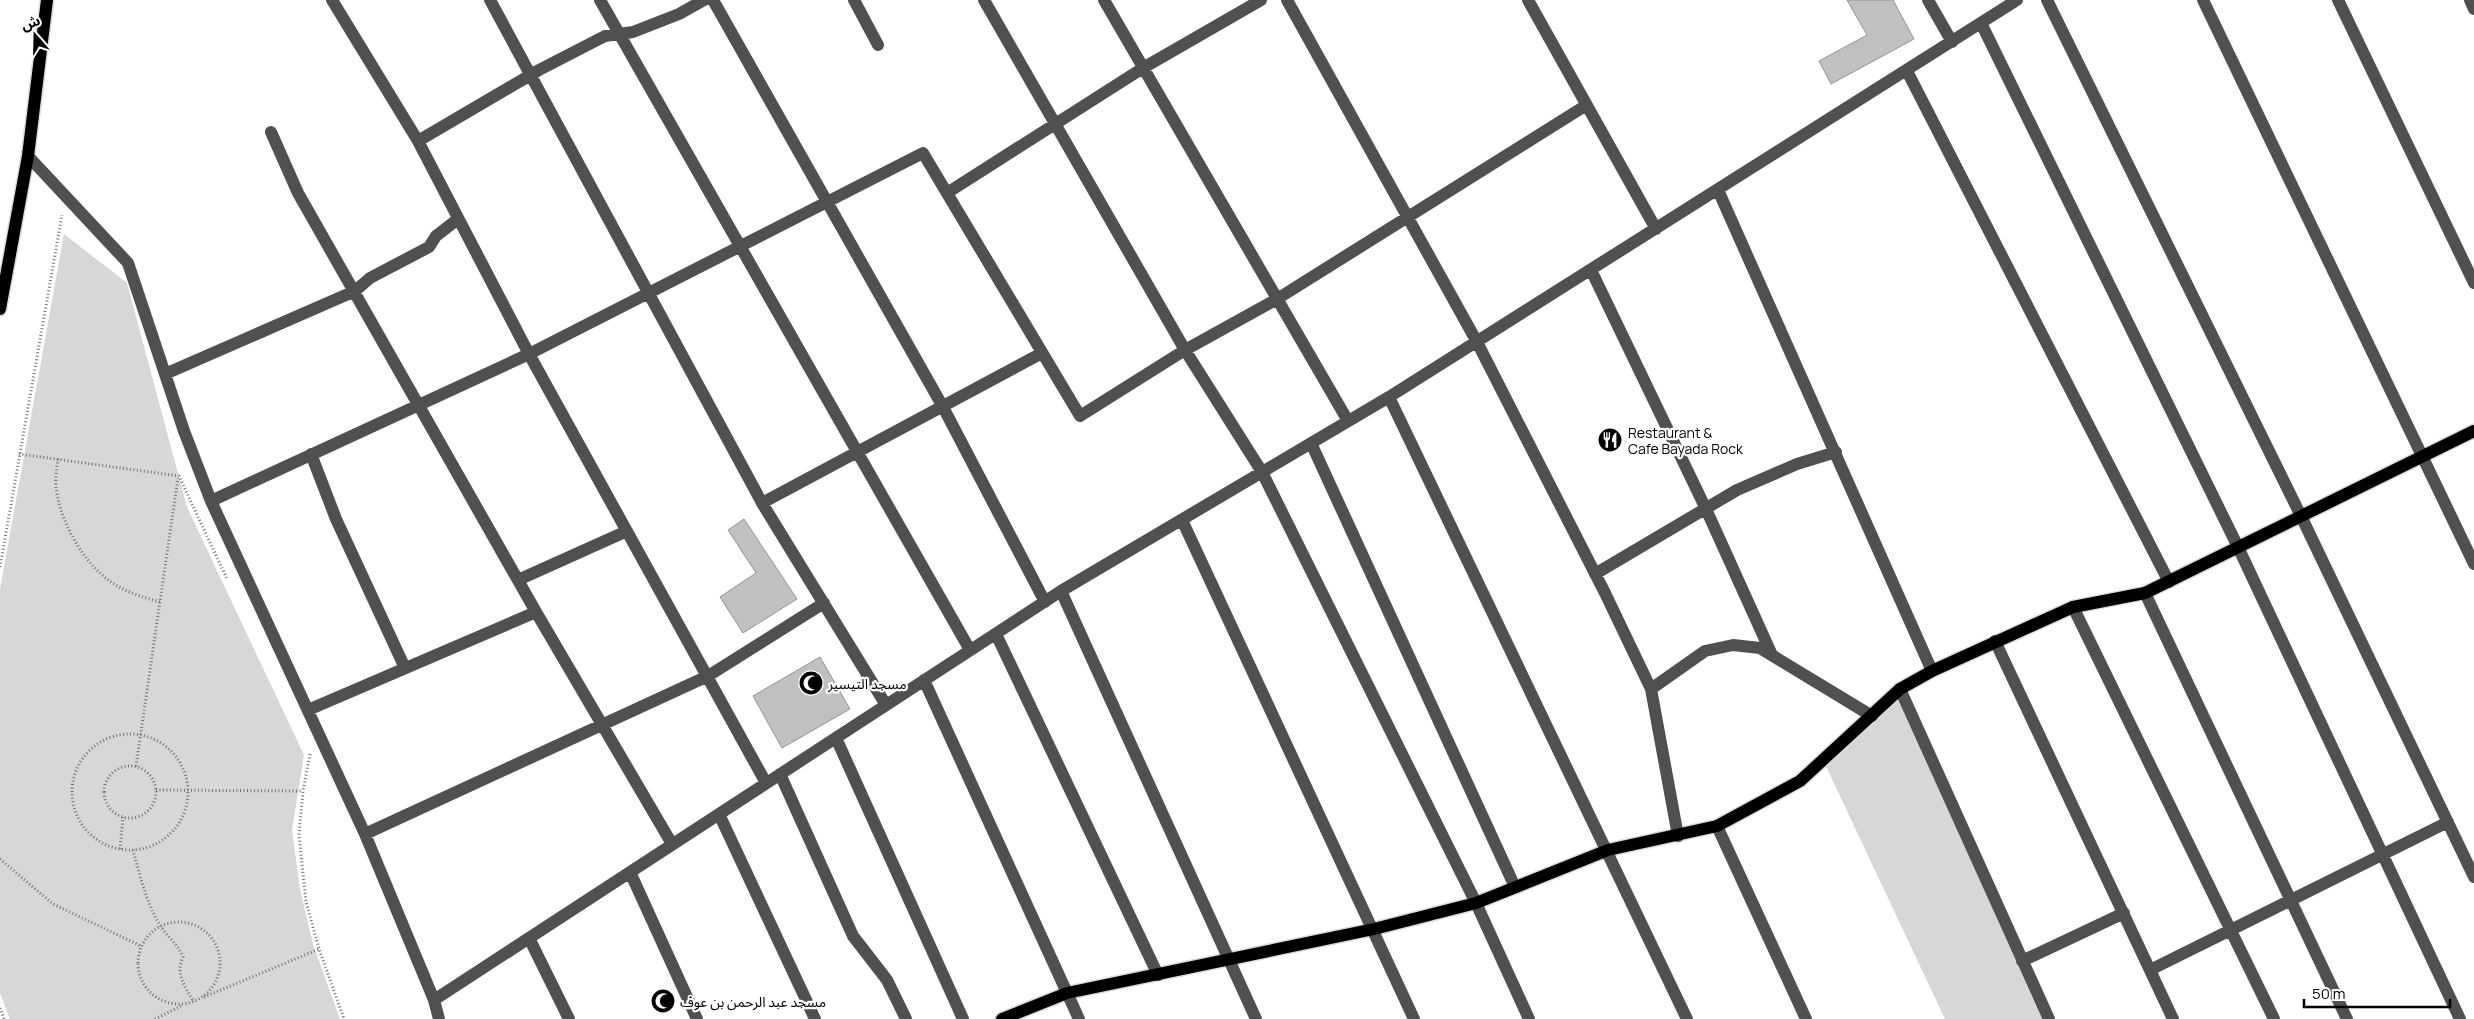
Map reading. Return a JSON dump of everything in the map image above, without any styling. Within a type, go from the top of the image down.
[{"type":"main road","points":[[0,309],[28,156],[47,0]]},
{"type":"main road","points":[[1002,1019],[1067,994],[1374,928],[1476,903],[1608,850],[1678,836],[1716,826],[1800,780],[1900,689],[1932,671],[1994,641],[2073,607],[2145,592],[2169,582],[2474,431]]},
{"type":"street","points":[[332,0],[418,141],[529,354],[766,783]]},
{"type":"street","points":[[490,0],[762,502],[886,705]]},
{"type":"street","points":[[600,0],[739,248],[970,650]]},
{"type":"street","points":[[418,141],[531,75],[605,36],[632,32],[679,14],[704,0]]},
{"type":"street","points":[[713,0],[943,407],[1044,602]]},
{"type":"street","points":[[854,0],[878,45]]},
{"type":"street","points":[[984,0],[1185,350],[1262,472],[1476,903],[1529,1019]]},
{"type":"street","points":[[1104,0],[1348,421]]},
{"type":"street","points":[[947,193],[1143,68],[1261,0]]},
{"type":"street","points":[[1287,0],[1477,342],[1651,689],[1678,836]]},
{"type":"street","points":[[1528,0],[1585,106],[1656,229]]},
{"type":"street","points":[[1928,0],[1952,42]]},
{"type":"street","points":[[434,1000],[1061,591],[1389,397],[2017,0]]},
{"type":"street","points":[[2047,0],[2301,516],[2474,877]]},
{"type":"street","points":[[2203,0],[2474,564]]},
{"type":"street","points":[[2338,0],[2474,283]]},
{"type":"street","points":[[2470,0],[2474,9]]},
{"type":"street","points":[[1981,23],[2238,547],[2460,1019]]},
{"type":"street","points":[[1906,71],[2169,582]]},
{"type":"street","points":[[211,501],[529,354],[923,154],[1080,416],[1185,350],[1277,299],[1585,106]]},
{"type":"street","points":[[271,132],[298,193],[536,612],[672,844]]},
{"type":"street","points":[[28,156],[128,263],[165,374],[211,501],[364,834],[434,1000],[439,1019]]},
{"type":"street","points":[[1718,190],[1932,671]]},
{"type":"street","points":[[165,374],[355,291],[370,278],[429,247],[436,236],[458,219]]},
{"type":"street","points":[[1591,270],[1706,509],[1772,655]]},
{"type":"street","points":[[762,502],[1042,353]]},
{"type":"street","points":[[1389,397],[1608,850],[1687,1019]]},
{"type":"street","points":[[1311,443],[1515,887]]},
{"type":"street","points":[[1595,574],[1737,490],[1780,471],[1836,452]]},
{"type":"street","points":[[311,454],[336,519],[405,668]]},
{"type":"street","points":[[1182,520],[1374,928],[1414,1019]]},
{"type":"street","points":[[518,580],[627,531]]},
{"type":"street","points":[[1061,591],[1256,1019]]},
{"type":"street","points":[[2145,592],[2347,1019]]},
{"type":"street","points":[[364,834],[708,676],[824,603]]},
{"type":"street","points":[[2073,607],[2274,1019]]},
{"type":"street","points":[[308,710],[536,612]]},
{"type":"street","points":[[996,634],[1158,974]]},
{"type":"street","points":[[1994,641],[2173,1019]]},
{"type":"street","points":[[1651,689],[1705,651],[1733,645],[1760,648],[1872,716]]},
{"type":"street","points":[[924,680],[1080,1019]]},
{"type":"street","points":[[1900,689],[2049,1019]]},
{"type":"street","points":[[836,738],[963,1019]]},
{"type":"street","points":[[780,774],[853,936],[887,980],[906,1019]]},
{"type":"street","points":[[719,814],[815,1019]]},
{"type":"street","points":[[2150,970],[2448,822]]},
{"type":"street","points":[[1716,826],[1806,1019]]},
{"type":"street","points":[[630,872],[697,1019]]},
{"type":"street","points":[[2022,961],[2124,913]]},
{"type":"street","points":[[529,938],[569,1019]]},
{"type":"path","points":[[0,567],[66,196]]},
{"type":"path","points":[[19,454],[179,476]]},
{"type":"path","points":[[58,459],[56,486],[64,520],[85,555],[107,580],[132,593],[160,602]]},
{"type":"path","points":[[136,766],[179,476],[195,459]]},
{"type":"path","points":[[179,476],[230,584]]},
{"type":"path","points":[[122,734],[140,734],[155,739],[169,748],[183,767],[188,790],[186,808],[178,824],[166,838],[150,846],[133,850],[120,850],[102,843],[88,832],[77,817],[72,800],[72,782],[78,764],[89,750],[104,739],[122,734]]},
{"type":"path","points":[[306,745],[310,754],[303,791],[299,835],[306,902],[319,949],[344,1019]]},
{"type":"path","points":[[136,766],[148,772],[156,790],[152,806],[147,812],[132,818],[123,817],[110,809],[106,802],[104,786],[113,772],[120,768],[136,766]]},
{"type":"path","points":[[156,790],[303,791]]},
{"type":"path","points":[[120,850],[123,817]]},
{"type":"path","points":[[133,850],[146,894],[160,926],[180,949],[182,958],[179,966],[181,981],[194,1002]]},
{"type":"path","points":[[0,859],[54,904],[141,946]]},
{"type":"path","points":[[201,998],[211,989],[218,976],[220,963],[218,949],[211,937],[200,928],[188,923],[174,922],[160,926],[149,935],[141,946],[138,958],[138,971],[142,983],[150,993],[160,1000],[172,1004],[194,1002],[319,949]]},
{"type":"path","points":[[155,1019],[184,1004]]},
{"type":"path","points":[[0,1008],[4,1019]]},
{"type":"shaded area","points":[[64,234],[127,283],[187,507],[304,755],[292,830],[300,889],[313,944],[340,1019],[10,1019],[0,993],[0,589]]},
{"type":"shaded area","points":[[1900,689],[2049,1019],[1945,1019],[1823,760]]},
{"type":"building","points":[[1847,0],[1893,0],[1914,39],[1831,84],[1819,61],[1867,35]]},
{"type":"building","points":[[744,519],[797,599],[743,633],[720,597],[756,573],[728,530]]},
{"type":"building","points":[[820,657],[850,709],[782,748],[753,696]]},
{"type":"place","name":"Restaurant & Cafe Bayada Rock","points":[[1610,440]]},
{"type":"place","name":"مسجد التيسير","points":[[811,683]]},
{"type":"place","name":"مسجد عبد الرحمن بن عوف","points":[[663,1001]]}]
